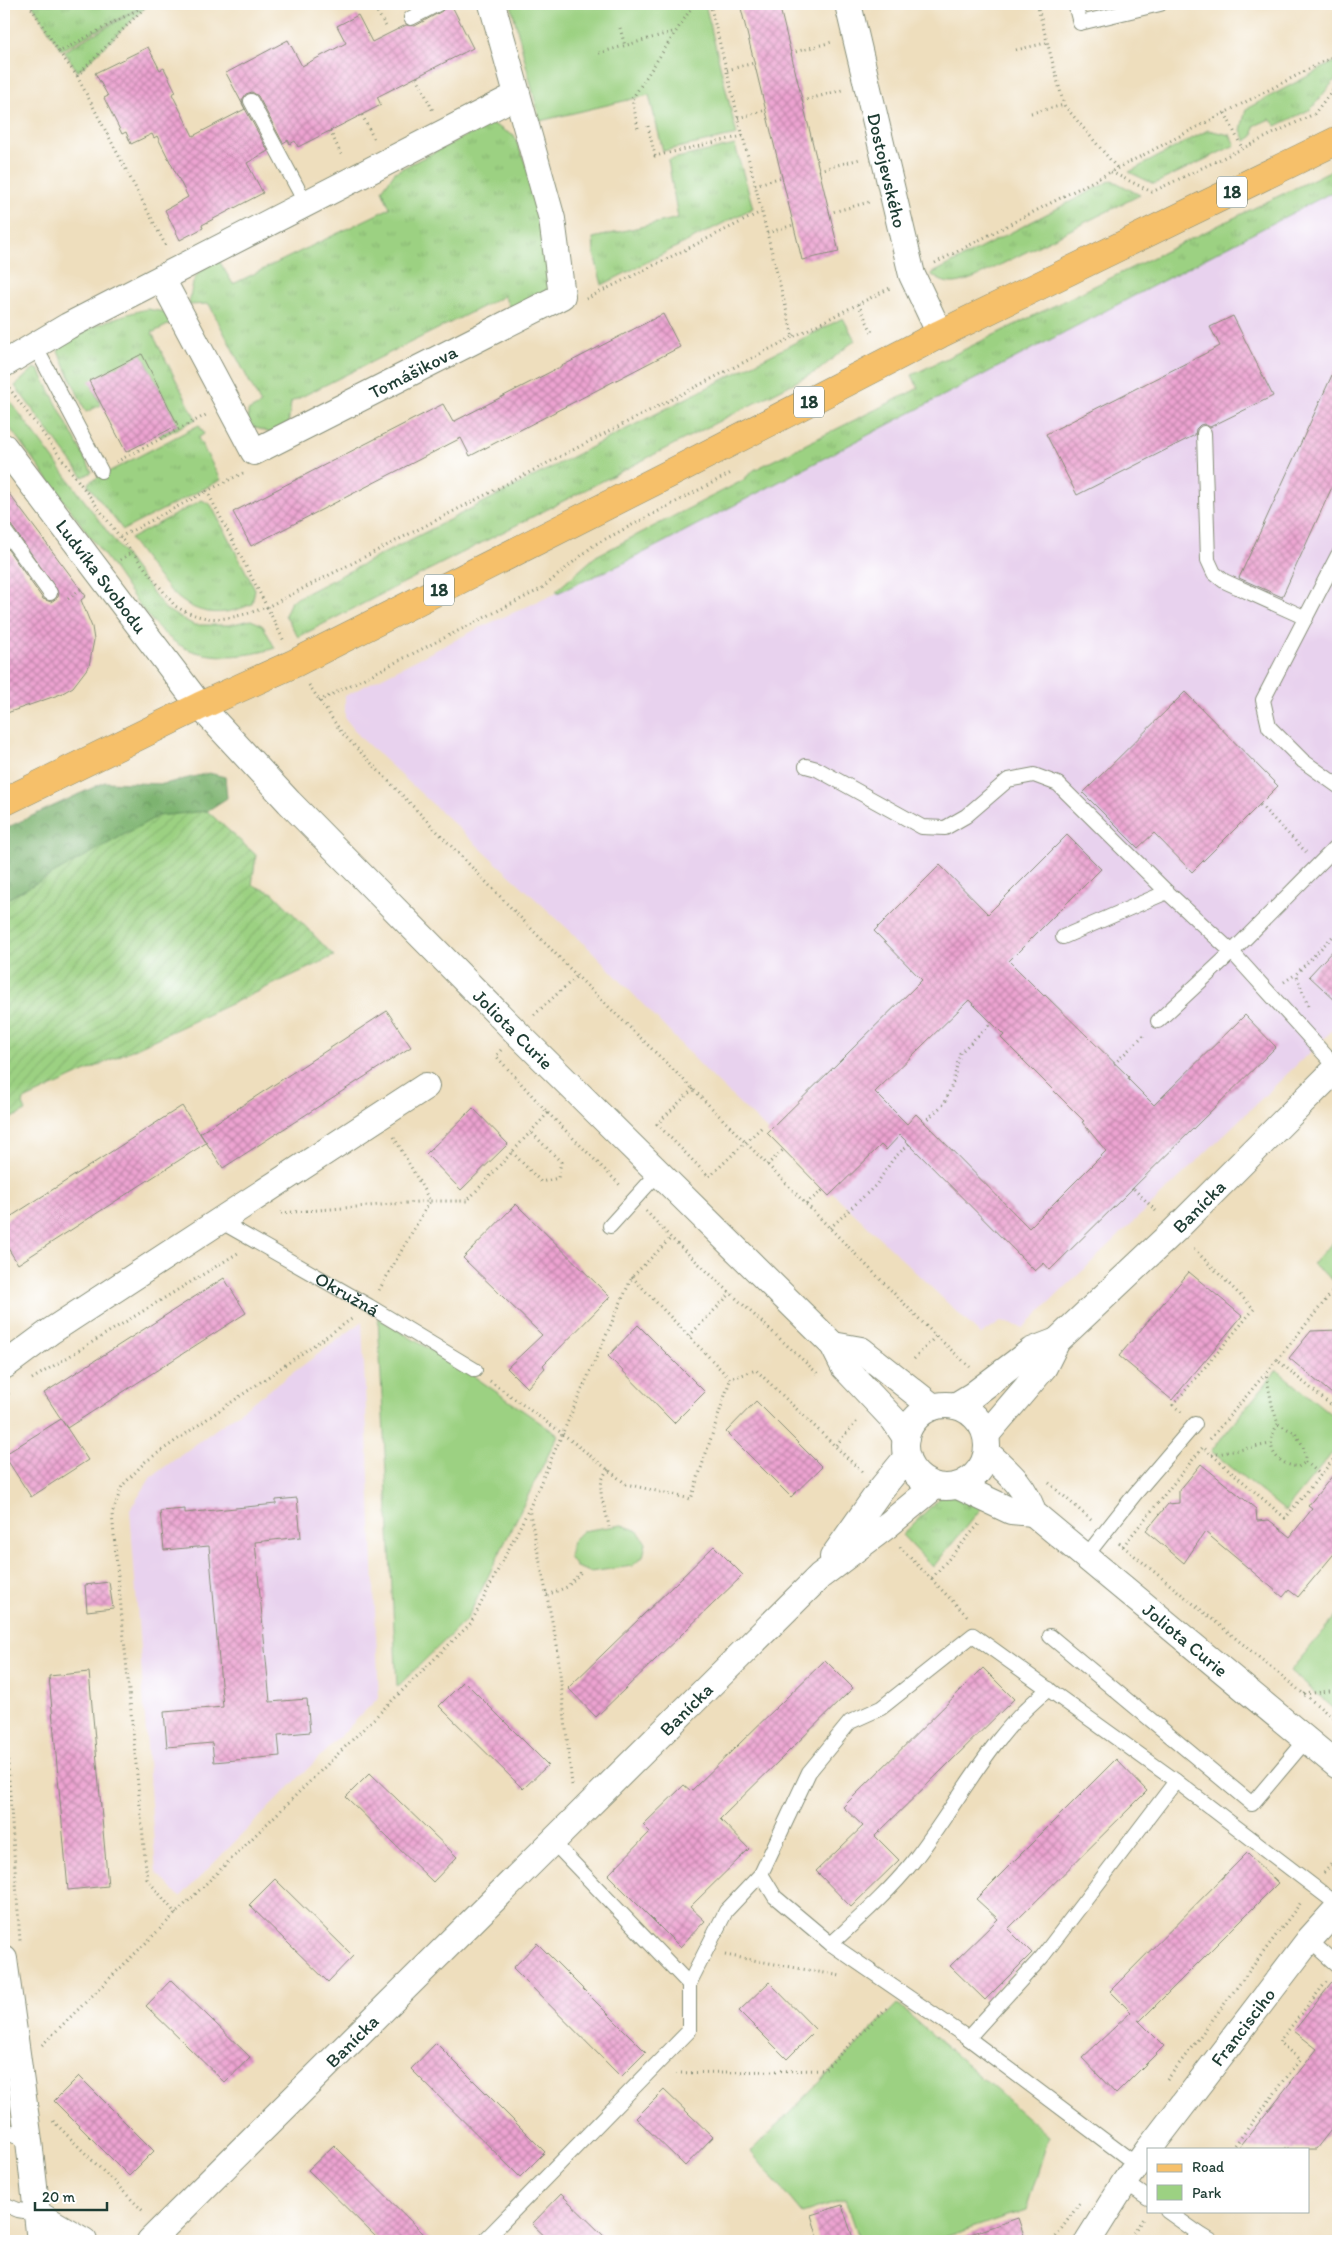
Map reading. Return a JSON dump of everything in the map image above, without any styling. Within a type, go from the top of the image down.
[{"type":"main road","name":"18","points":[[4,802],[200,706],[294,663],[677,470],[940,334],[1338,140]]},
{"type":"street","name":"Tomášikova","points":[[170,275],[228,403],[254,452],[562,296],[552,218],[492,4]]},
{"type":"street","name":"Dostojevského","points":[[848,4],[912,275],[940,334]]},
{"type":"street","points":[[4,364],[68,326],[445,134],[516,95]]},
{"type":"street","name":"Ludvíka Svobodu","points":[[4,447],[200,706]]},
{"type":"street","name":"Joliota Curie","points":[[200,706],[296,810],[515,1031],[833,1344],[844,1367],[894,1420],[906,1448]]},
{"type":"street","name":"Banícka","points":[[987,1444],[1044,1367],[1057,1342],[1175,1230],[1337,1068]]},
{"type":"street","points":[[4,1366],[50,1331],[426,1086]]},
{"type":"street","name":"Banícka","points":[[944,1406],[973,1394],[1031,1352],[1057,1342]]},
{"type":"street","points":[[833,1344],[861,1350],[944,1406],[975,1416],[987,1444],[984,1464],[968,1481],[947,1486]]},
{"type":"street","points":[[944,1406],[924,1412],[916,1419],[906,1448],[916,1474],[925,1481],[947,1486],[1011,1511],[1033,1513]]},
{"type":"street","name":"Joliota Curie","points":[[987,1444],[1028,1496],[1033,1513],[1338,1766]]},
{"type":"street","name":"Banícka","points":[[820,1576],[881,1488],[906,1448]]},
{"type":"street","name":"Banícka","points":[[150,2229],[553,1842],[820,1576],[889,1524],[947,1486]]},
{"type":"street","name":"Francisciho","points":[[1151,2148],[1309,1940],[1338,1906]]},
{"type":"street","points":[[12,1951],[40,2241]]},
{"type":"street","name":"Francisciho","points":[[1088,2241],[1140,2162]]},
{"type":"street","points":[[36,2213],[84,2241]]},
{"type":"lane","points":[[411,18],[438,4]]},
{"type":"lane","points":[[1075,4],[1080,23],[1160,4]]},
{"type":"lane","points":[[251,101],[306,204]]},
{"type":"lane","points":[[35,346],[101,470]]},
{"type":"lane","points":[[1204,433],[1208,560],[1214,573],[1224,581],[1306,618]]},
{"type":"lane","points":[[4,530],[50,593]]},
{"type":"lane","points":[[1338,555],[1263,700],[1269,727],[1303,761],[1338,786]]},
{"type":"lane","points":[[806,766],[817,769],[922,827],[945,828],[966,816],[1008,780],[1034,775],[1058,784],[1167,892],[1232,952],[1337,1068]]},
{"type":"lane","points":[[1158,1021],[1232,952],[1338,845]]},
{"type":"lane","points":[[1063,937],[1167,892]]},
{"type":"lane","points":[[610,1226],[659,1172]]},
{"type":"lane","name":"Okružná","points":[[218,1220],[369,1306],[475,1370]]},
{"type":"lane","points":[[1086,1556],[1135,1494],[1195,1424]]},
{"type":"lane","points":[[484,2241],[690,2031],[689,1984],[726,1911],[761,1874],[809,1772],[850,1722],[881,1708],[973,1635],[1176,1781],[1338,1906]]},
{"type":"lane","points":[[1050,1636],[1252,1804],[1306,1740]]},
{"type":"lane","points":[[831,1944],[878,1900],[912,1863],[1005,1731],[1027,1706],[1049,1690]]},
{"type":"lane","points":[[968,2038],[1042,1958],[1176,1781]]},
{"type":"lane","points":[[553,1842],[689,1984]]},
{"type":"lane","points":[[761,1874],[775,1897],[831,1944],[968,2038],[1140,2162],[1147,2194]]},
{"type":"lane","points":[[1309,1940],[1335,1970]]},
{"type":"lane","points":[[4,2126],[10,2132],[30,2141]]},
{"type":"lane","points":[[4,2204],[18,2210],[36,2213]]},
{"type":"lane","points":[[1168,2212],[1196,2237],[1211,2241]]},
{"type":"path","points":[[29,4],[59,52],[77,76],[170,275]]},
{"type":"path","points":[[59,52],[148,4]]},
{"type":"path","points":[[77,76],[148,4]]},
{"type":"path","points":[[372,4],[387,28]]},
{"type":"path","points":[[638,128],[632,100],[694,4]]},
{"type":"path","points":[[710,4],[793,337]]},
{"type":"path","points":[[1037,4],[1064,105],[1118,169]]},
{"type":"path","points":[[620,28],[625,46]]},
{"type":"path","points":[[599,53],[677,30]]},
{"type":"path","points":[[791,54],[836,42]]},
{"type":"path","points":[[1016,50],[1046,43]]},
{"type":"path","points":[[931,265],[1338,54]]},
{"type":"path","points":[[726,70],[754,63]]},
{"type":"path","points":[[417,77],[445,134]]},
{"type":"path","points":[[1111,172],[1152,192],[1314,114],[1338,83]]},
{"type":"path","points":[[802,101],[848,89]]},
{"type":"path","points":[[1031,113],[1064,105]]},
{"type":"path","points":[[425,114],[442,106]]},
{"type":"path","points":[[738,118],[766,110]]},
{"type":"path","points":[[1225,113],[1242,148]]},
{"type":"path","points":[[648,126],[654,156],[743,136]]},
{"type":"path","points":[[330,131],[342,157]]},
{"type":"path","points":[[366,145],[383,136]]},
{"type":"path","points":[[334,161],[350,153]]},
{"type":"path","points":[[819,170],[863,158]]},
{"type":"path","points":[[755,185],[782,177]]},
{"type":"path","points":[[829,213],[874,201]]},
{"type":"path","points":[[584,301],[762,212]]},
{"type":"path","points":[[767,234],[793,224]]},
{"type":"path","points":[[4,382],[120,537],[175,606],[186,612],[213,620],[243,615],[267,606],[895,285]]},
{"type":"path","points":[[858,304],[872,332]]},
{"type":"path","points":[[101,470],[228,403]]},
{"type":"path","points":[[319,701],[541,588],[594,545],[727,477],[741,466]]},
{"type":"path","points":[[120,537],[251,469]]},
{"type":"path","points":[[207,491],[267,606],[294,663],[319,701],[349,740],[577,976],[693,1089],[745,1144],[969,1368]]},
{"type":"path","points":[[1260,805],[1319,865]]},
{"type":"path","points":[[1308,1008],[1296,974],[1338,931]]},
{"type":"path","points":[[1114,1064],[1158,1021]]},
{"type":"path","points":[[924,1122],[945,1103],[953,1082],[960,1053],[991,1022]]},
{"type":"path","points":[[693,1089],[657,1124],[709,1177],[763,1126]]},
{"type":"path","points":[[548,1113],[672,1238],[822,1377]]},
{"type":"path","points":[[382,1115],[430,1201]]},
{"type":"path","points":[[512,1152],[541,1182],[558,1178],[561,1162],[531,1132]]},
{"type":"path","points":[[830,1228],[876,1184],[893,1159],[909,1144]]},
{"type":"path","points":[[767,1165],[783,1150]]},
{"type":"path","points":[[274,1213],[430,1201],[467,1201],[489,1178]]},
{"type":"path","points":[[1134,1189],[1254,1309],[1173,1404],[1195,1424]]},
{"type":"path","points":[[806,1204],[823,1190]]},
{"type":"path","points":[[176,1914],[147,1879],[112,1514],[122,1486],[145,1462],[369,1306],[430,1201]]},
{"type":"path","points":[[36,2051],[471,1623],[529,1509],[632,1277],[672,1238]]},
{"type":"path","points":[[29,1381],[256,1242]]},
{"type":"path","points":[[632,1277],[730,1379]]},
{"type":"path","points":[[1123,1546],[1338,1285]]},
{"type":"path","points":[[689,1336],[731,1293]]},
{"type":"path","points":[[910,1364],[936,1336]]},
{"type":"path","points":[[1277,1360],[1338,1411]]},
{"type":"path","points":[[475,1370],[563,1434],[626,1484],[691,1500],[730,1379]]},
{"type":"path","points":[[730,1379],[756,1370],[836,1445],[870,1480]]},
{"type":"path","points":[[1266,1373],[1278,1424],[1295,1433],[1303,1446],[1306,1462],[1320,1475]]},
{"type":"path","points":[[4,1396],[20,1386]]},
{"type":"path","points":[[836,1445],[861,1417]]},
{"type":"path","points":[[1278,1424],[1270,1444],[1278,1460],[1298,1467],[1306,1462]]},
{"type":"path","points":[[1212,1455],[1270,1444]]},
{"type":"path","points":[[1203,1448],[1285,1518],[1338,1454]]},
{"type":"path","points":[[608,1469],[601,1478],[600,1494],[607,1512],[609,1527]]},
{"type":"path","points":[[1042,1477],[1105,1532],[1338,1722]]},
{"type":"path","points":[[529,1509],[557,1645],[572,1787]]},
{"type":"path","points":[[932,1578],[981,1521]]},
{"type":"path","points":[[547,1596],[567,1587],[583,1570]]},
{"type":"path","points":[[1304,1694],[1338,1690]]},
{"type":"path","points":[[4,1705],[12,1951]]},
{"type":"path","points":[[706,1951],[843,1976]]},
{"type":"path","points":[[1233,2148],[1300,2060],[1279,2042],[1335,1970]]},
{"type":"path","points":[[647,2074],[824,2070],[889,2006]]},
{"type":"path","points":[[47,2115],[150,2229]]},
{"type":"path","points":[[1128,2241],[1147,2212]]},
{"type":"shaded area","points":[[1338,189],[1338,1025],[1023,1328],[1002,1321],[981,1335],[714,1079],[594,953],[361,738],[345,718],[345,696],[479,628],[624,563]]},
{"type":"shaded area","points":[[362,1322],[379,1697],[180,1897],[156,1872],[130,1510],[151,1477]]},
{"type":"green space","points":[[32,4],[146,4],[61,50]]},
{"type":"green space","points":[[149,4],[78,72],[64,51]]},
{"type":"green space","points":[[511,4],[705,4],[737,135],[663,151],[649,95],[540,121]]},
{"type":"green space","points":[[1338,60],[1338,76],[1311,109],[1276,126],[1270,119],[1254,126],[1253,136],[1246,141],[1241,130],[1246,109]]},
{"type":"green space","points":[[491,123],[514,136],[531,177],[553,284],[540,302],[513,314],[504,296],[291,402],[288,426],[273,434],[248,425],[248,411],[261,404],[209,304],[189,305],[192,288],[199,272],[218,259],[233,284],[390,208],[382,190],[395,172]]},
{"type":"green space","points":[[1208,130],[1230,135],[1235,145],[1154,184],[1129,172]]},
{"type":"green space","points":[[735,145],[753,208],[602,285],[594,254],[593,238],[678,218],[668,160]]},
{"type":"green space","points":[[1338,167],[1338,189],[624,563],[557,593],[557,590],[596,556],[742,481],[754,470],[918,388],[912,375]]},
{"type":"green space","points":[[1112,180],[1140,195],[976,277],[958,283],[947,283],[931,274]]},
{"type":"green space","points":[[147,309],[165,312],[174,322],[152,333],[196,419],[161,437],[159,435],[178,425],[142,354],[90,382],[101,405],[86,412],[58,351],[75,336],[99,324]]},
{"type":"green space","points":[[843,318],[855,340],[819,370],[298,637],[285,615],[291,601]]},
{"type":"green space","points":[[34,368],[39,370],[92,472],[83,477],[15,386]]},
{"type":"green space","points":[[5,394],[165,609],[194,625],[229,625],[251,620],[263,626],[275,648],[242,655],[218,656],[195,652],[185,648],[162,632],[141,608],[7,424],[4,411]]},
{"type":"green space","points":[[199,425],[204,434],[198,438],[221,480],[123,530],[88,485],[89,482]]},
{"type":"green space","points":[[202,500],[211,505],[255,589],[252,604],[229,611],[210,612],[194,608],[179,599],[166,587],[130,539]]},
{"type":"green space","points":[[209,773],[225,777],[227,798],[207,811],[158,816],[4,901],[4,829],[105,782],[164,784]]},
{"type":"green space","points":[[207,811],[256,855],[252,885],[273,893],[334,956],[22,1101],[26,1111],[4,1122],[4,901],[158,816]]},
{"type":"green space","points":[[1338,1237],[1338,1284],[1312,1264]]},
{"type":"green space","points":[[378,1318],[475,1377],[558,1435],[467,1619],[397,1687]]},
{"type":"green space","points":[[1277,1370],[1338,1420],[1338,1446],[1285,1511],[1211,1451]]},
{"type":"green space","points":[[963,1490],[983,1506],[933,1567],[902,1535],[946,1492]]},
{"type":"green space","points":[[622,1525],[638,1531],[646,1543],[643,1557],[632,1566],[590,1572],[576,1567],[569,1557],[572,1541],[582,1531]]},
{"type":"green space","points":[[1338,1614],[1338,1712],[1290,1671]]},
{"type":"green space","points":[[897,2004],[1049,2136],[1026,2210],[933,2241],[860,2241],[845,2199],[802,2213],[751,2152]]},
{"type":"building","points":[[447,4],[451,4],[473,48],[377,97],[381,105],[298,147],[295,141],[290,144],[288,140],[283,143],[258,96],[252,92],[246,94],[242,100],[243,105],[268,151],[247,163],[263,193],[202,225],[203,228],[180,240],[165,210],[188,197],[157,136],[154,138],[152,134],[131,144],[126,132],[122,134],[104,98],[108,96],[95,73],[148,47],[160,70],[164,68],[176,92],[172,94],[193,136],[245,109],[226,73],[288,40],[302,66],[346,43],[337,26],[358,15],[372,42],[406,25],[415,26],[442,11]]},
{"type":"building","points":[[740,4],[779,4],[839,252],[802,260]]},
{"type":"building","points":[[663,314],[680,347],[470,456],[461,438],[251,546],[233,512],[443,404],[453,422]]},
{"type":"building","points":[[1233,316],[1273,396],[1210,427],[1204,424],[1200,425],[1196,429],[1195,435],[1077,495],[1046,434],[1220,346],[1210,327]]},
{"type":"building","points":[[142,354],[178,425],[126,452],[89,381]]},
{"type":"building","points":[[1338,362],[1338,474],[1282,597],[1239,578]]},
{"type":"building","points":[[4,487],[86,596],[81,600],[92,627],[94,640],[89,666],[73,687],[61,694],[4,714],[4,544],[43,599],[51,602],[58,597],[59,593],[11,525],[4,521]]},
{"type":"building","points":[[1185,692],[1278,786],[1192,872],[1154,833],[1138,848],[1083,793]]},
{"type":"building","points":[[1067,835],[1101,869],[1009,961],[1129,1077],[1128,1079],[1154,1105],[1245,1015],[1276,1047],[1050,1270],[1044,1263],[1035,1271],[900,1135],[886,1150],[881,1145],[829,1196],[767,1133],[922,980],[874,931],[940,865],[988,914]],"holes":[[[969,1000],[1004,1035],[1001,1038],[1084,1121],[1082,1122],[1106,1151],[1029,1228],[916,1114],[907,1124],[875,1092]]]},
{"type":"building","points":[[1338,945],[1338,1003],[1309,976]]},
{"type":"building","points":[[387,1011],[411,1047],[223,1168],[200,1133]]},
{"type":"building","points":[[182,1106],[206,1143],[18,1264],[4,1242],[4,1221]]},
{"type":"building","points":[[473,1108],[508,1144],[461,1190],[426,1154]]},
{"type":"building","points":[[516,1204],[610,1297],[543,1365],[545,1368],[527,1388],[507,1368],[542,1335],[463,1258]]},
{"type":"building","points":[[1189,1272],[1242,1316],[1172,1400],[1119,1356]]},
{"type":"building","points":[[224,1278],[246,1313],[67,1428],[44,1393]]},
{"type":"building","points":[[638,1325],[705,1392],[674,1423],[608,1356]]},
{"type":"building","points":[[1338,1330],[1338,1399],[1289,1358],[1311,1331]]},
{"type":"building","points":[[756,1401],[822,1467],[791,1497],[726,1432]]},
{"type":"building","points":[[61,1419],[88,1460],[31,1497],[4,1455]]},
{"type":"building","points":[[1201,1464],[1256,1509],[1257,1521],[1269,1520],[1290,1537],[1312,1509],[1308,1506],[1338,1469],[1338,1549],[1298,1597],[1289,1590],[1283,1597],[1205,1532],[1184,1563],[1146,1531],[1168,1504],[1179,1503],[1179,1491]]},
{"type":"building","points":[[297,1498],[301,1537],[255,1542],[270,1702],[307,1699],[310,1732],[278,1735],[280,1756],[214,1762],[212,1743],[167,1747],[164,1712],[223,1707],[209,1546],[164,1550],[160,1511],[185,1509],[185,1513],[276,1504],[276,1500]]},
{"type":"building","points":[[714,1546],[743,1575],[596,1717],[568,1688]]},
{"type":"building","points":[[109,1582],[113,1608],[87,1611],[85,1585]]},
{"type":"building","points":[[825,1660],[853,1688],[720,1819],[749,1849],[690,1907],[705,1921],[680,1947],[608,1875],[650,1832],[643,1825],[684,1785],[691,1791]]},
{"type":"building","points":[[983,1668],[1014,1699],[875,1836],[899,1860],[851,1907],[816,1871],[863,1826],[843,1807]]},
{"type":"building","points":[[89,1672],[108,1886],[68,1890],[49,1676]]},
{"type":"building","points":[[464,1681],[548,1765],[523,1789],[439,1706]]},
{"type":"building","points":[[1116,1759],[1147,1791],[1008,1929],[1032,1953],[985,2000],[950,1966],[998,1919],[976,1899]]},
{"type":"building","points":[[370,1773],[457,1857],[433,1882],[346,1797]]},
{"type":"building","points":[[1247,1853],[1278,1883],[1140,2021],[1138,2020],[1164,2046],[1116,2094],[1082,2058],[1131,2012],[1110,1991]]},
{"type":"building","points":[[275,1879],[353,1956],[328,1982],[249,1905]]},
{"type":"building","points":[[537,1943],[646,2052],[621,2077],[513,1968]]},
{"type":"building","points":[[1338,1975],[1338,2121],[1316,2149],[1239,2148],[1317,2049],[1294,2031]]},
{"type":"building","points":[[171,1980],[250,2057],[225,2083],[146,2006]]},
{"type":"building","points":[[769,1982],[816,2030],[787,2059],[739,2011]]},
{"type":"building","points":[[436,2043],[545,2152],[520,2177],[411,2069]]},
{"type":"building","points":[[79,2076],[154,2151],[129,2176],[54,2101]]},
{"type":"building","points":[[664,2090],[713,2137],[685,2166],[636,2118]]},
{"type":"building","points":[[334,2145],[431,2241],[380,2241],[308,2170]]},
{"type":"building","points":[[561,2194],[609,2241],[550,2241],[532,2224]]},
{"type":"building","points":[[842,2205],[854,2241],[819,2241],[811,2215]]},
{"type":"building","points":[[1018,2218],[1026,2241],[959,2241],[959,2238]]}]
